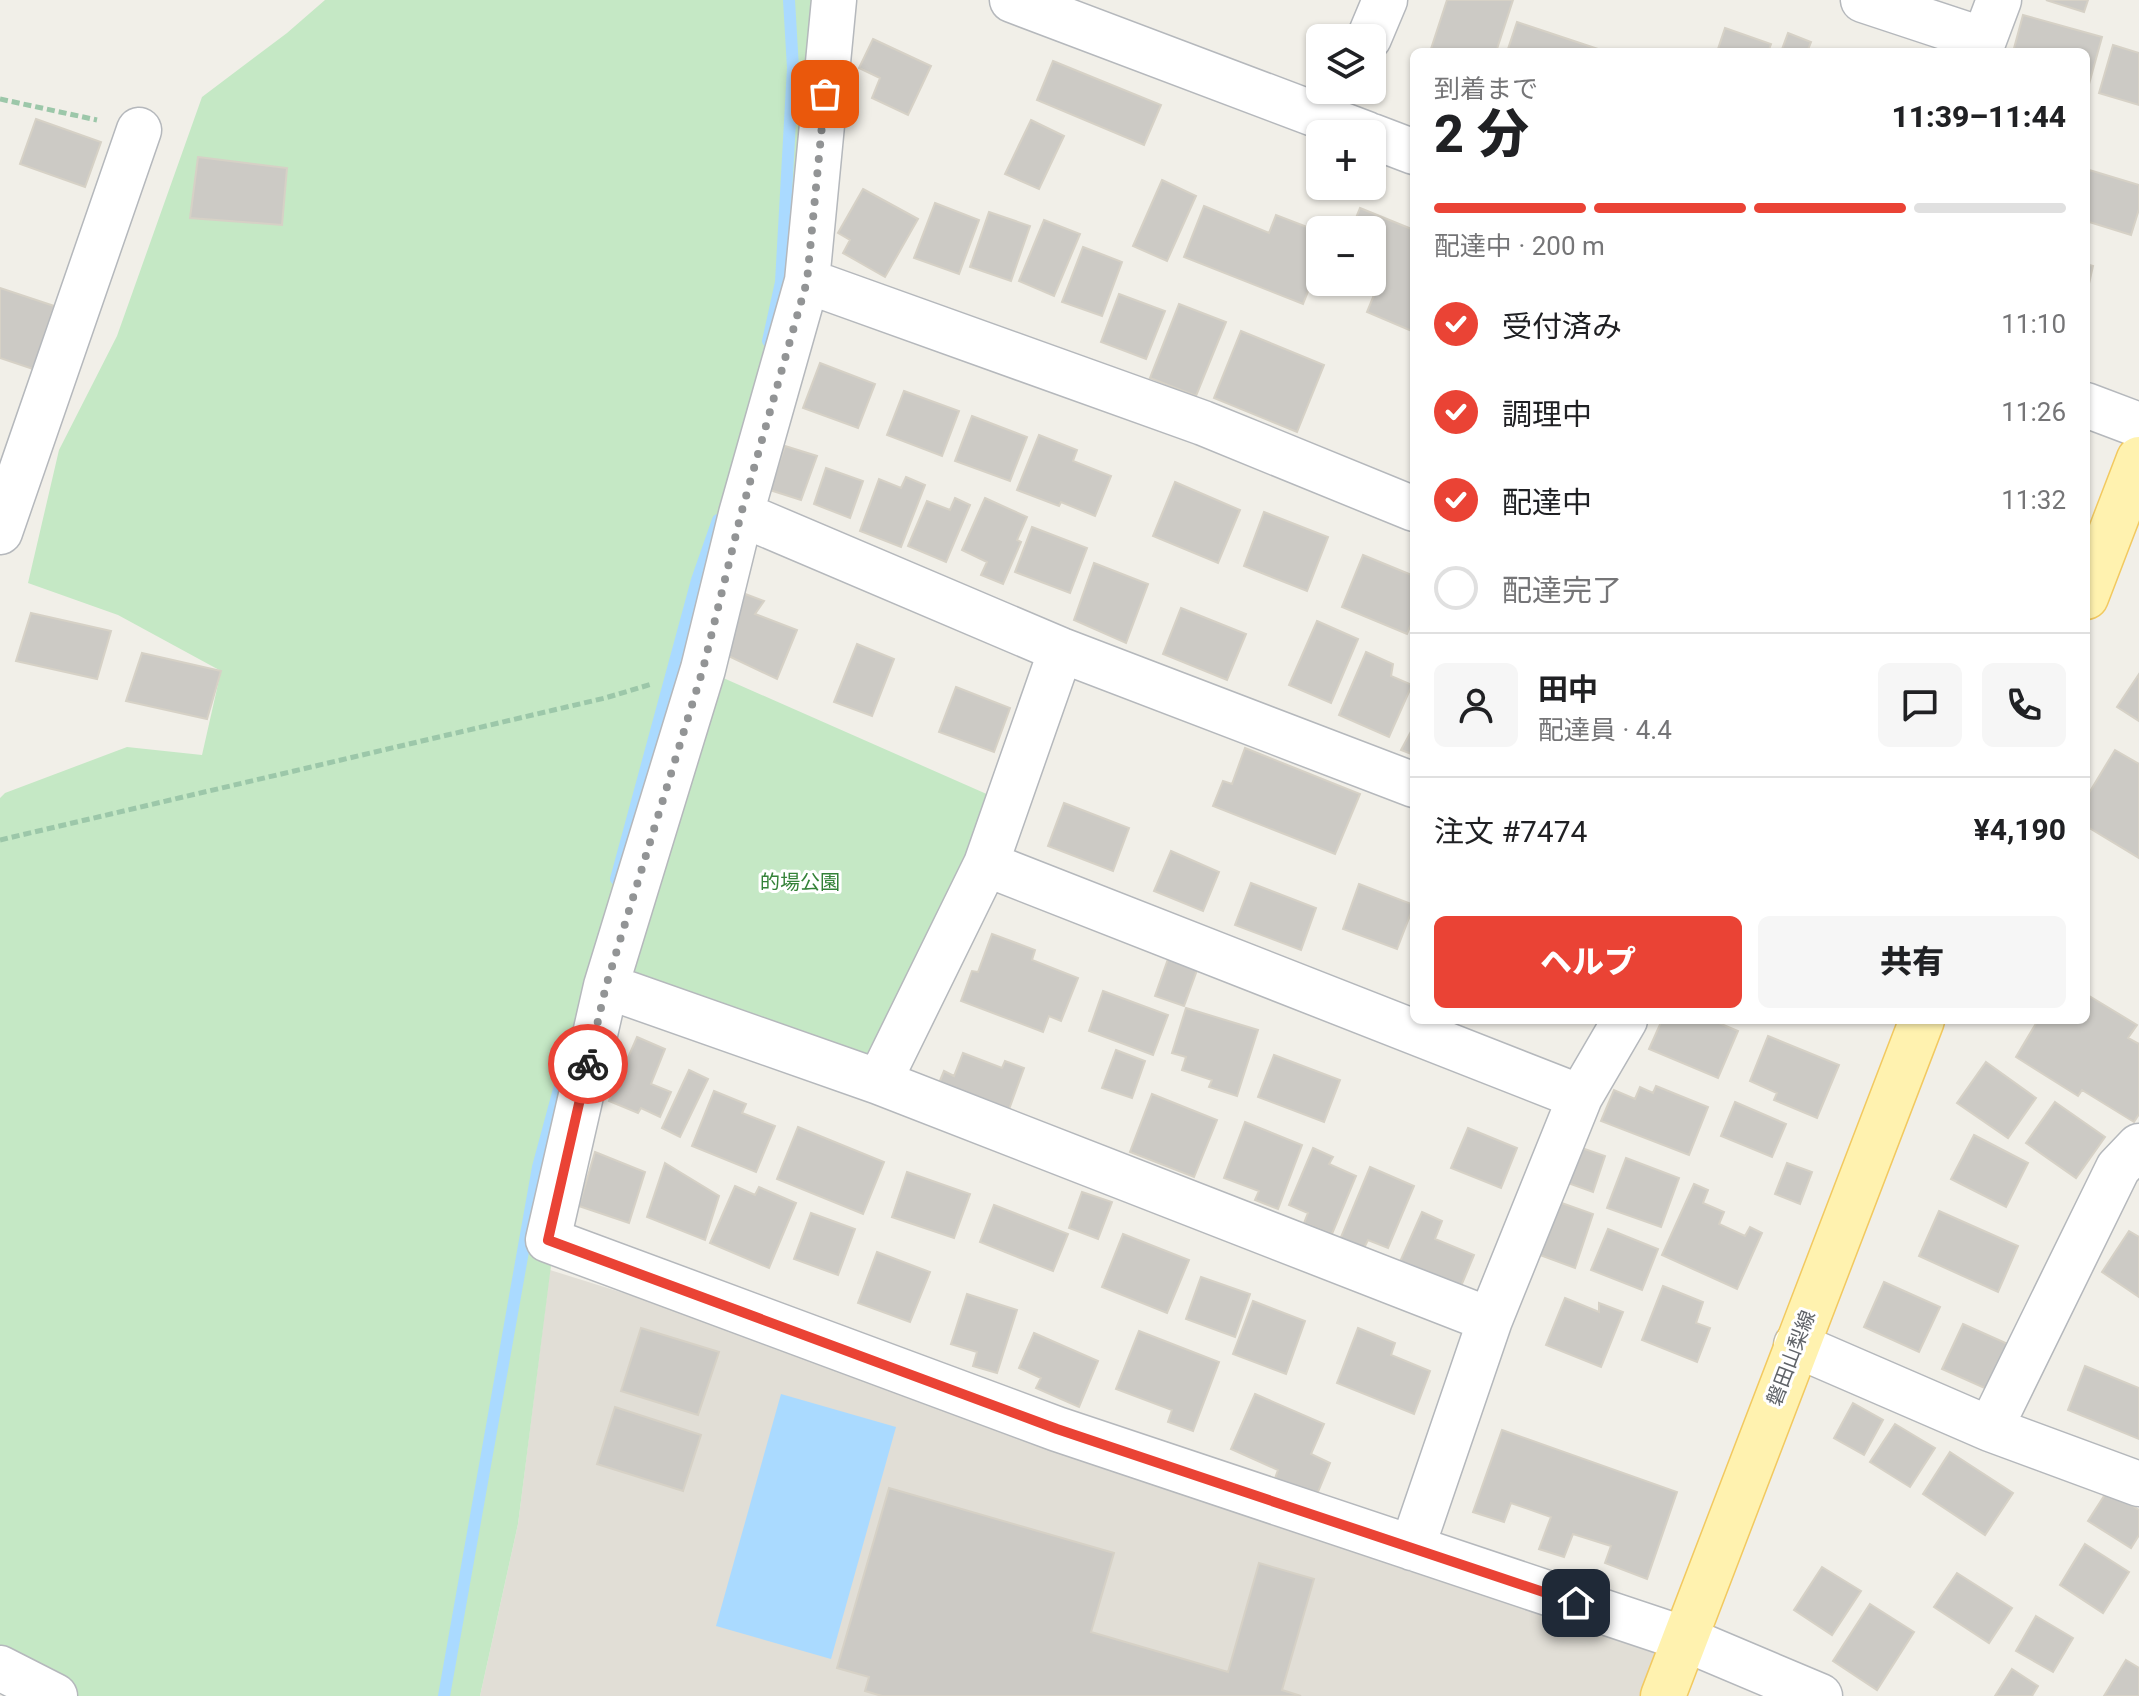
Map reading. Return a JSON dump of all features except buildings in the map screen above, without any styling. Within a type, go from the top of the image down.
[{"type":"main road","points":[[2090,587],[2139,459]]},
{"type":"main road","name":"磐田山梨線","points":[[1663,1696],[1920,1024]]},
{"type":"street","points":[[834,0],[807,281],[741,514],[703,669],[606,986],[548,1240],[1057,1429],[1685,1639],[1820,1696]]},
{"type":"street","points":[[1012,0],[1355,120]]},
{"type":"street","points":[[1375,24],[1385,0]]},
{"type":"street","points":[[1863,0],[1984,40],[1999,0]]},
{"type":"street","points":[[0,532],[139,130]]},
{"type":"street","points":[[1386,137],[1410,150]]},
{"type":"street","points":[[807,281],[1203,423],[1410,507]]},
{"type":"street","points":[[2090,407],[2139,425]]},
{"type":"street","points":[[741,514],[1061,650],[1410,783]]},
{"type":"street","points":[[879,1082],[986,864],[1061,650]]},
{"type":"street","points":[[986,864],[1580,1097]]},
{"type":"street","points":[[606,986],[879,1082],[1490,1320]]},
{"type":"street","points":[[1412,1548],[1490,1320],[1580,1097],[1623,1024]]},
{"type":"street","points":[[1990,1429],[2132,1166]]},
{"type":"street","points":[[1796,1345],[1990,1429],[2139,1484]]},
{"type":"street","points":[[0,1668],[55,1696]]},
{"type":"path","points":[[0,99],[139,130]]},
{"type":"path","points":[[0,840],[605,698],[703,669]]},
{"type":"shaded area","points":[[550,1270],[1057,1429],[1685,1639],[1663,1696],[480,1696],[518,1524]]},
{"type":"green space","name":"的場公園","points":[[325,0],[828,0],[807,281],[703,669],[1007,803],[879,1082],[586,992],[518,1524],[480,1696],[70,1696],[0,1658],[0,798],[5,793],[127,747],[202,755],[221,671],[118,615],[28,583],[59,450],[117,336],[202,97]]},
{"type":"water","points":[[781,1394],[896,1427],[831,1659],[716,1626]]},
{"type":"waterway","points":[[768,341],[781,282],[793,68],[789,0]]},
{"type":"waterway","points":[[616,879],[697,580],[718,520]]},
{"type":"waterway","points":[[444,1696],[538,1167],[569,1052]]},
{"type":"way so far","points":[[588,1064],[606,986],[703,669],[741,514],[807,281],[825,94]]},
{"type":"route","points":[[588,1064],[548,1240],[1057,1429],[1576,1603]]}]
